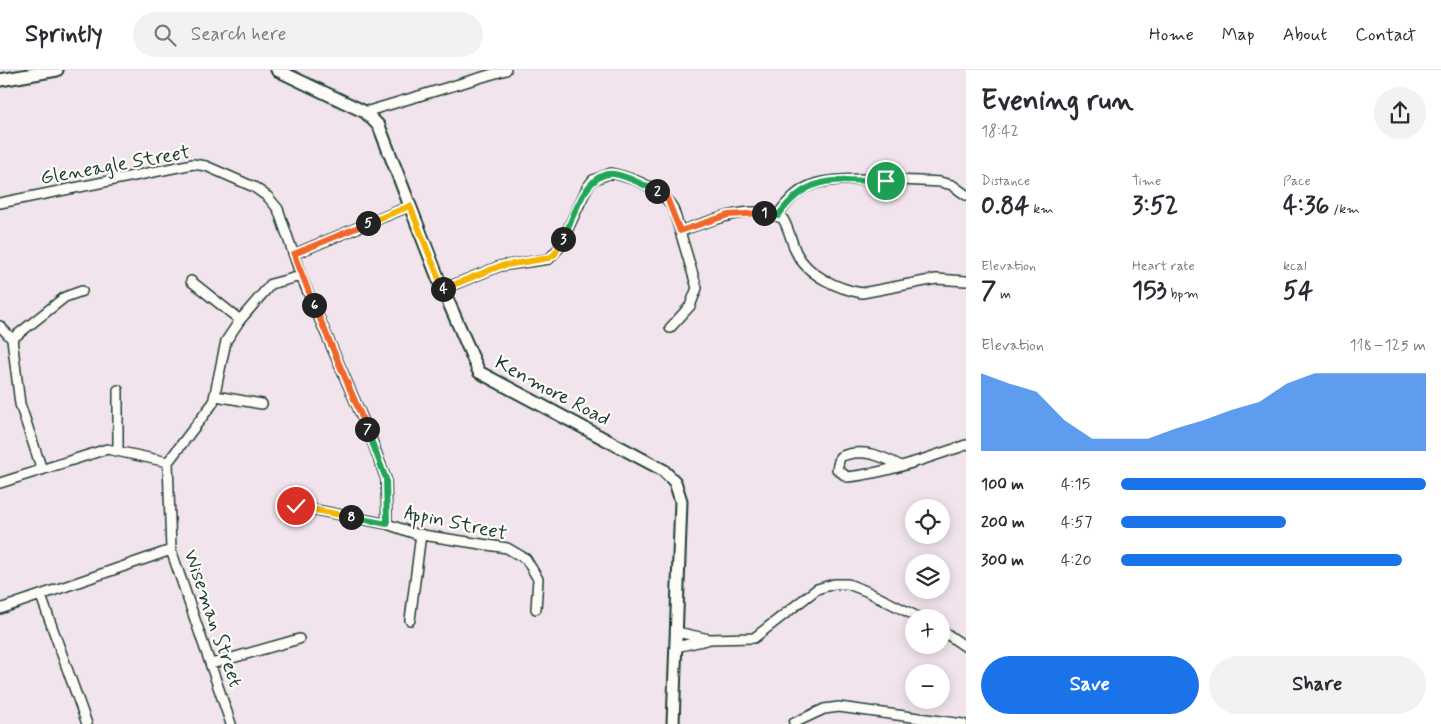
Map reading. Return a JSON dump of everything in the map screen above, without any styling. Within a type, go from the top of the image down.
[{"type":"street","points":[[0,80],[56,70]]},
{"type":"street","name":"Kenmore Road","points":[[277,70],[365,112],[378,126],[474,364],[485,377],[663,470],[676,482],[681,501],[673,724]]},
{"type":"street","points":[[365,112],[506,70]]},
{"type":"street","name":"Gleneagle Street","points":[[0,204],[193,164],[206,166],[254,187],[268,197],[278,209],[301,276],[371,438],[386,479],[387,524]]},
{"type":"street","points":[[443,289],[500,266],[549,258],[559,248],[587,188],[593,180],[611,173],[621,175],[658,192],[667,198],[673,208],[697,288],[690,306],[670,328]]},
{"type":"street","points":[[778,216],[797,193],[810,185],[833,181],[940,182],[952,185],[966,195]]},
{"type":"street","points":[[294,254],[410,206]]},
{"type":"street","points":[[680,231],[728,215],[766,213],[778,216],[786,224],[802,262],[821,277],[850,291],[862,293],[936,279],[966,281]]},
{"type":"street","points":[[0,483],[107,449],[168,462],[209,412],[216,396],[226,341],[240,320],[271,284],[301,276]]},
{"type":"street","points":[[191,281],[240,320]]},
{"type":"street","points":[[12,338],[65,297],[82,291]]},
{"type":"street","points":[[0,326],[12,338],[20,404],[42,470]]},
{"type":"street","points":[[118,390],[118,450]]},
{"type":"street","points":[[216,396],[262,404]]},
{"type":"street","points":[[901,466],[881,456],[852,451],[840,457],[837,469],[847,477],[869,475],[901,466],[966,445]]},
{"type":"street","name":"Wiseman Street","points":[[168,462],[171,550],[231,724]]},
{"type":"street","name":"Appin Street","points":[[296,506],[387,524],[421,534],[507,548],[526,559],[538,579],[536,609]]},
{"type":"street","points":[[410,620],[421,534]]},
{"type":"street","points":[[0,609],[171,550]]},
{"type":"street","points":[[676,647],[709,640],[754,638],[818,589],[834,584],[848,584],[905,610]]},
{"type":"street","points":[[41,596],[87,724]]},
{"type":"street","points":[[677,632],[709,640]]},
{"type":"street","points":[[950,636],[966,647]]},
{"type":"street","points":[[211,664],[299,639]]},
{"type":"street","points":[[794,723],[824,709],[839,707],[963,724]]},
{"type":"route","points":[[296,506],[387,524],[386,479],[371,438],[301,276],[294,254],[410,206],[443,289],[500,266],[542,261],[555,254],[587,188],[593,180],[602,175],[611,173],[621,175],[667,198],[673,208],[680,231],[728,215],[766,213],[778,216],[786,203],[797,193],[810,185],[821,182],[886,181]]}]
